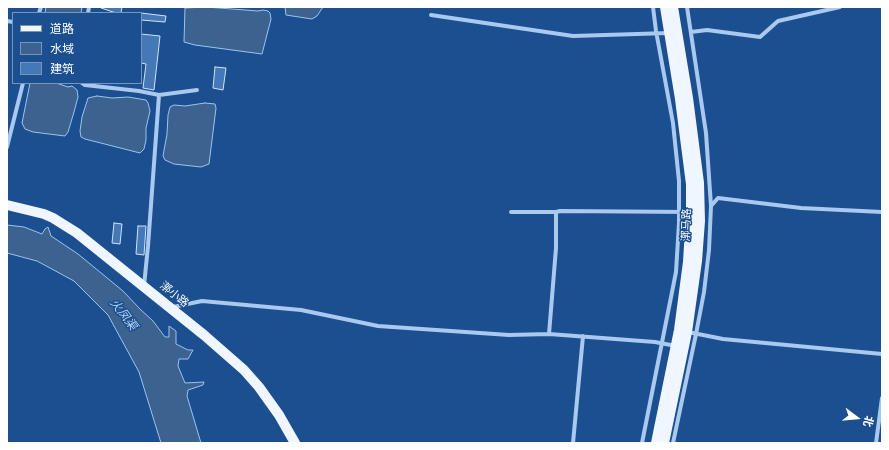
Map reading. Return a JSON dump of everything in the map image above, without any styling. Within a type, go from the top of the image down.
[{"type":"main road","name":"漷马路","points":[[656,443],[676,346],[687,332],[688,262],[691,212],[691,184],[665,7]]},
{"type":"main road","name":"漷马路","points":[[664,443],[687,332],[697,261],[700,221],[699,183],[688,98],[673,7]]},
{"type":"main road","name":"漷小路","points":[[7,206],[32,210],[53,218],[77,233],[144,286],[244,370],[270,400],[295,443]]},
{"type":"street","points":[[642,443],[663,344],[676,272],[679,212],[679,181],[673,123],[656,33],[653,7]]},
{"type":"street","points":[[673,443],[687,332],[709,250],[711,206],[706,133],[687,7]]},
{"type":"street","points":[[691,32],[707,30],[760,37],[778,21],[840,7]]},
{"type":"street","points":[[431,15],[573,36],[669,33]]},
{"type":"street","points":[[7,147],[22,84]]},
{"type":"street","points":[[83,84],[159,95],[197,90]]},
{"type":"street","points":[[144,286],[159,95]]},
{"type":"street","points":[[711,206],[718,198],[801,208],[882,212]]},
{"type":"street","points":[[511,212],[691,212]]},
{"type":"street","points":[[549,334],[556,248],[556,212]]},
{"type":"street","points":[[170,308],[202,301],[301,310],[378,326],[509,335],[549,334],[583,336],[676,346]]},
{"type":"street","points":[[687,332],[723,340],[882,354]]},
{"type":"street","points":[[573,443],[583,336]]},
{"type":"street","points":[[876,443],[882,398]]},
{"type":"water","points":[[46,7],[82,7],[81,12],[45,12]]},
{"type":"water","points":[[206,7],[268,11],[271,19],[262,54],[195,45],[184,42],[185,8]]},
{"type":"water","points":[[285,7],[323,7],[317,16],[312,19],[286,15]]},
{"type":"water","points":[[30,84],[59,84],[68,87],[72,86],[77,90],[78,97],[68,132],[65,136],[33,132],[25,129],[22,123]]},
{"type":"water","points":[[97,96],[112,98],[128,97],[146,100],[150,111],[146,128],[144,149],[140,153],[81,137],[80,131],[82,117],[88,98]]},
{"type":"water","points":[[205,103],[215,104],[216,108],[209,164],[201,167],[174,164],[165,160],[163,156],[170,107],[174,105],[185,106]]},
{"type":"water","name":"火凤渠","points":[[7,225],[24,227],[42,234],[48,227],[51,236],[78,254],[123,291],[153,321],[165,337],[169,337],[169,326],[176,331],[176,344],[188,350],[193,350],[188,359],[179,359],[178,366],[185,383],[204,382],[203,385],[188,390],[187,396],[201,443],[161,443],[139,372],[108,315],[74,281],[37,261],[7,253]]},
{"type":"building","points":[[122,7],[121,12],[113,12],[101,8]]},
{"type":"building","points":[[142,13],[166,16],[165,22],[142,20]]},
{"type":"building","points":[[142,34],[160,36],[154,90],[143,88],[146,64],[142,63]]},
{"type":"building","points":[[215,67],[226,68],[223,90],[213,88]]},
{"type":"building","points":[[114,223],[122,224],[120,244],[112,243]]},
{"type":"building","points":[[138,226],[146,226],[144,255],[136,254]]}]
